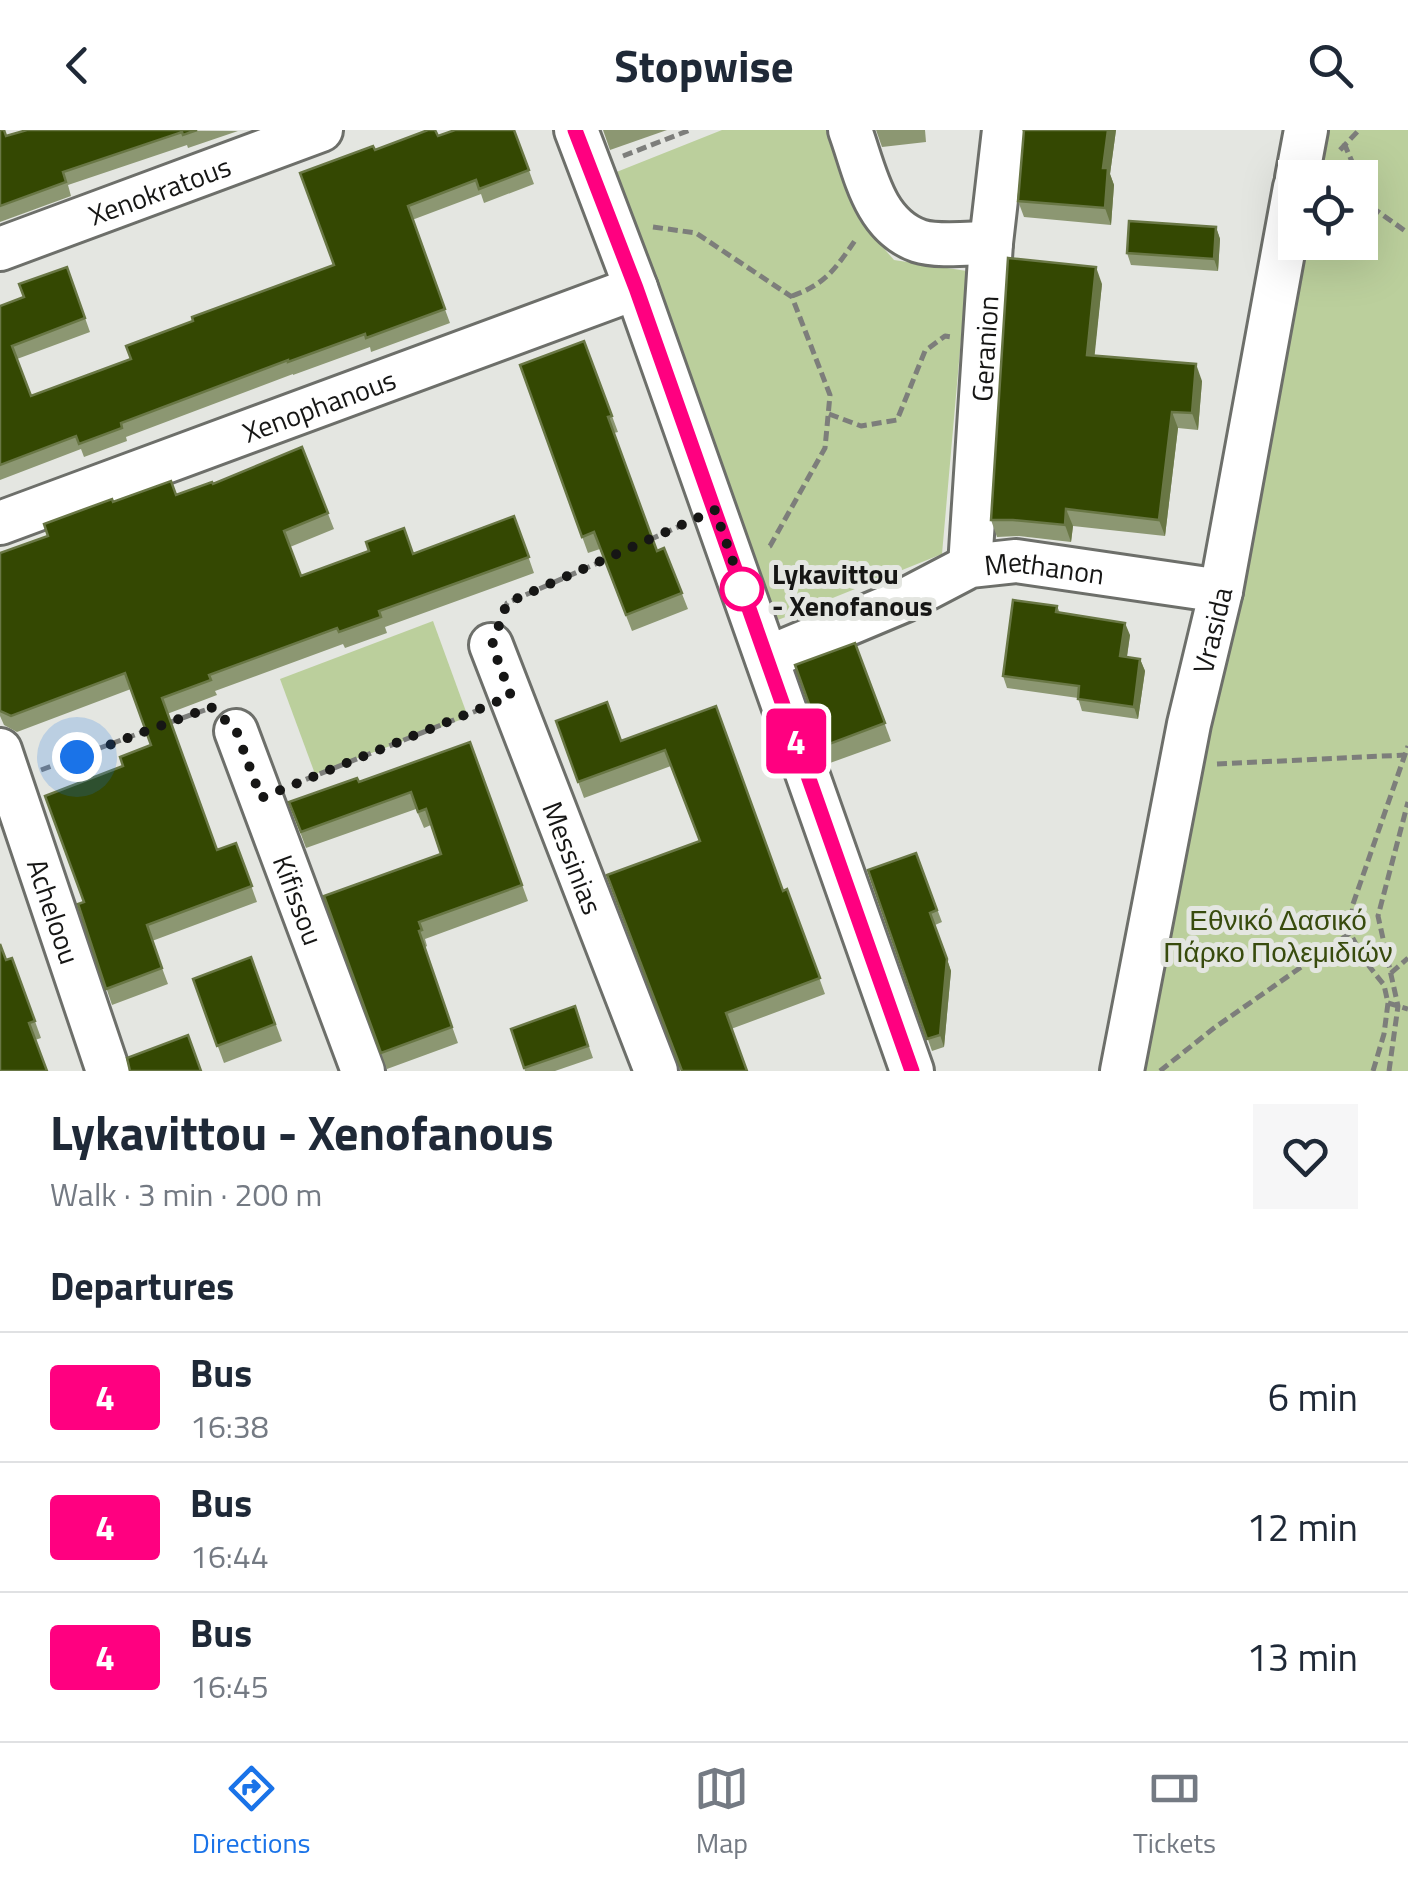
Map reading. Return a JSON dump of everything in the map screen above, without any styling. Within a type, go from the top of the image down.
[{"type":"street","name":"Xenokratous","points":[[0,249],[321,130]]},
{"type":"street","points":[[850,130],[877,207],[896,229],[922,242],[992,243]]},
{"type":"street","name":"Geranion","points":[[970,566],[992,243],[1004,130]]},
{"type":"street","points":[[1309,160],[1325,137]]},
{"type":"street","points":[[583,149],[636,288],[912,1071]]},
{"type":"street","name":"Vrasida","points":[[1122,1071],[1189,724],[1221,591],[1282,260]]},
{"type":"street","name":"Xenophanous","points":[[0,523],[636,288]]},
{"type":"street","name":"Methanon","points":[[767,658],[906,600],[970,566],[1016,561],[1221,591]]},
{"type":"street","name":"Messinias","points":[[492,645],[656,1071]]},
{"type":"street","name":"Kifissou","points":[[236,730],[362,1071]]},
{"type":"street","name":"Acheloou","points":[[5,766],[108,1071]]},
{"type":"path","points":[[583,149],[690,130]]},
{"type":"path","points":[[1325,137],[1345,160]]},
{"type":"path","points":[[792,296],[814,288],[840,263],[877,207]]},
{"type":"path","points":[[1378,212],[1408,233]]},
{"type":"path","points":[[611,221],[696,233],[792,296],[830,395],[825,448],[770,546],[734,564]]},
{"type":"path","points":[[828,414],[862,426],[897,420],[924,351],[945,336],[985,340]]},
{"type":"path","points":[[646,541],[715,510]]},
{"type":"path","points":[[492,645],[507,603],[611,557]]},
{"type":"path","points":[[261,798],[511,696]]},
{"type":"path","points":[[5,766],[211,707],[236,730]]},
{"type":"path","points":[[1373,1071],[1388,1004],[1384,985],[1350,933],[1353,904],[1408,746]]},
{"type":"path","points":[[1218,764],[1405,755]]},
{"type":"path","points":[[1389,1071],[1398,1006],[1378,916],[1408,802]]},
{"type":"path","points":[[1160,1071],[1214,1028],[1350,933]]},
{"type":"path","points":[[1391,973],[1408,958]]},
{"type":"path","points":[[1388,1004],[1408,1009]]},
{"type":"green space","points":[[722,130],[826,130],[860,221],[894,260],[967,271],[942,554],[773,622],[614,173]]},
{"type":"green space","name":"Εθνικό Δασικό Πάρκο Πολεμιδιών","points":[[1306,130],[1408,130],[1408,1071],[1125,1071],[1291,260],[1378,260],[1378,160],[1299,160]]},
{"type":"green space","points":[[433,621],[468,717],[315,774],[280,679]]},
{"type":"building","points":[[0,130],[6,136],[27,130],[197,130],[63,172],[66,182],[0,206]]},
{"type":"building","points":[[435,130],[438,136],[455,130],[514,130],[529,170],[479,189],[476,180],[408,206],[445,309],[366,338],[365,334],[288,360],[121,423],[122,428],[79,444],[76,436],[0,465],[0,306],[24,297],[19,284],[67,267],[85,318],[12,346],[31,396],[131,359],[126,346],[193,321],[192,317],[334,265],[300,173]]},
{"type":"building","points":[[1024,130],[1108,130],[1103,168],[1108,168],[1105,208],[1018,201]]},
{"type":"building","points":[[1129,221],[1216,227],[1214,259],[1127,253]]},
{"type":"building","points":[[1008,258],[1096,267],[1087,355],[1196,364],[1192,413],[1172,412],[1159,520],[1066,509],[1065,525],[991,520]]},
{"type":"building","points":[[584,341],[657,551],[664,548],[682,593],[626,615],[594,532],[582,537],[520,365]]},
{"type":"building","points":[[302,447],[328,513],[284,531],[301,576],[369,551],[366,542],[404,528],[413,554],[514,516],[529,557],[379,611],[381,617],[339,632],[337,628],[209,675],[211,680],[162,698],[217,850],[236,843],[252,886],[147,925],[162,968],[106,989],[78,904],[84,902],[45,796],[123,766],[120,757],[151,745],[125,673],[11,716],[0,711],[0,553],[48,536],[44,524],[112,499],[113,502],[171,481],[176,495]]},
{"type":"building","points":[[1013,600],[1057,606],[1056,612],[1125,623],[1120,656],[1140,659],[1134,707],[1078,699],[1079,686],[1003,676]]},
{"type":"building","points":[[855,643],[885,723],[824,746],[795,665]]},
{"type":"building","points":[[607,702],[621,741],[716,706],[783,891],[787,889],[820,978],[726,1013],[747,1071],[682,1071],[607,875],[700,841],[665,750],[578,782],[556,721]]},
{"type":"building","points":[[470,742],[522,885],[419,922],[452,1027],[381,1053],[324,896],[441,854],[426,809],[418,812],[411,792],[301,832],[289,802],[357,778],[359,782]]},
{"type":"building","points":[[916,853],[937,910],[930,913],[947,959],[940,1035],[927,1039],[868,870]]},
{"type":"building","points":[[0,944],[6,960],[12,958],[35,1021],[29,1023],[47,1071],[0,1071]]},
{"type":"building","points":[[251,957],[275,1024],[217,1046],[193,979]]},
{"type":"building","points":[[575,1006],[588,1046],[524,1068],[511,1029]]},
{"type":"building","points":[[188,1035],[201,1071],[130,1071],[127,1058]]},
{"type":"bus line","name":"4","points":[[575,130],[636,288],[912,1071]]},
{"type":"place","name":"Lykavittou - Xenofanous","points":[[742,589]]},
{"type":"route","points":[[77,757],[211,707],[236,730],[261,798],[511,696],[492,645],[507,603],[715,510],[745,596],[742,589]]}]
